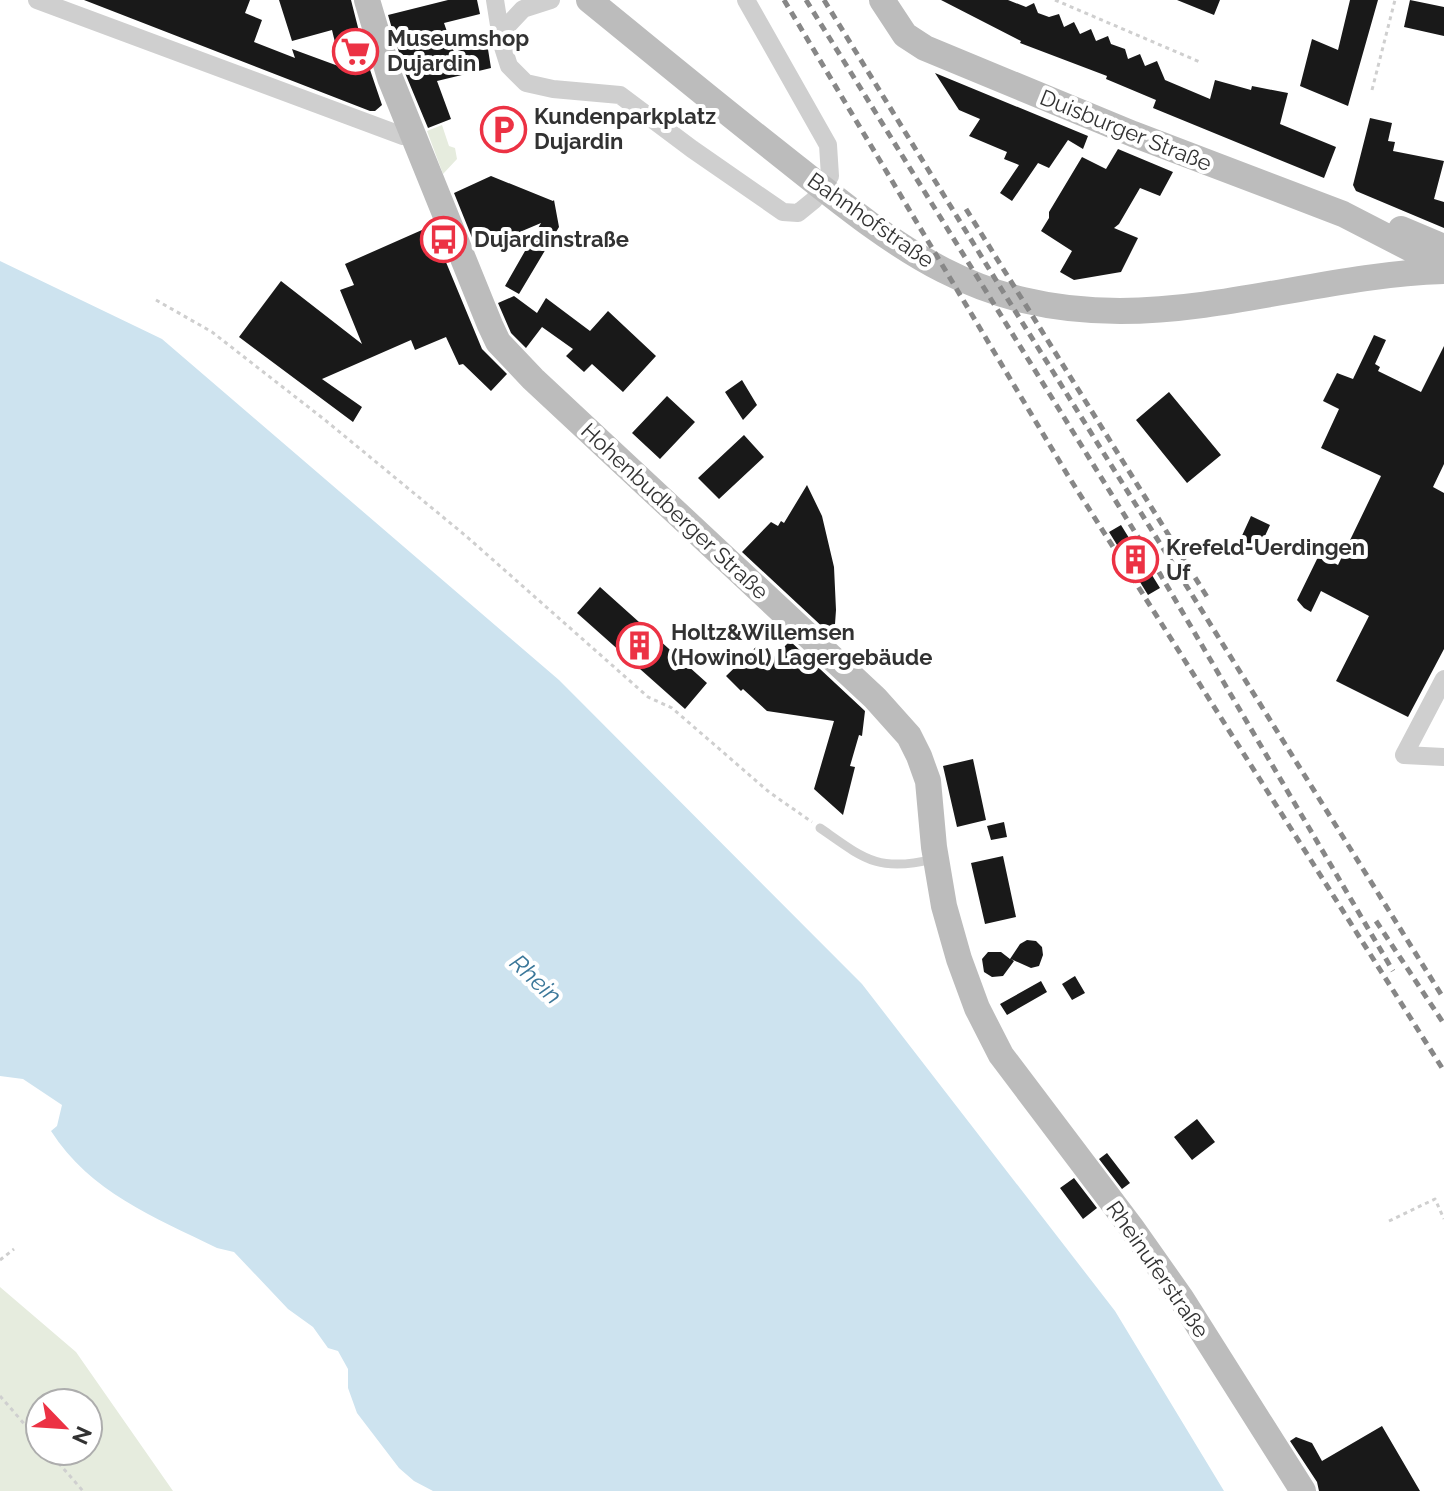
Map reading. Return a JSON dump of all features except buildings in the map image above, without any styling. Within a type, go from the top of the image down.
[{"type":"street","points":[[37,0],[403,136],[412,133]]},
{"type":"street","name":"Hohenbudberger Straße","points":[[367,0],[390,78],[498,342],[533,379],[875,698],[909,736],[928,781],[944,906],[959,959],[977,1008],[1001,1055]]},
{"type":"street","points":[[502,44],[516,0]]},
{"type":"street","points":[[507,26],[523,9],[551,0]]},
{"type":"street","name":"Bahnhofstraße","points":[[589,0],[870,225],[923,261],[1009,298],[1061,308],[1122,311],[1199,305],[1362,277],[1444,269]]},
{"type":"street","points":[[494,1],[509,66],[526,83],[553,89],[620,95],[783,212],[798,213],[814,200],[830,176],[828,145],[746,0]]},
{"type":"street","name":"Duisburger Straße","points":[[882,0],[911,40],[925,48],[1133,134],[1343,214],[1403,230],[1444,247]]},
{"type":"street","name":"Duisburger Straße","points":[[1343,214],[1444,269]]},
{"type":"street","points":[[1362,277],[1374,257],[1376,238],[1372,229]]},
{"type":"street","points":[[1444,679],[1404,755],[1444,757]]},
{"type":"street","name":"Rheinuferstraße","points":[[1001,1055],[1181,1298],[1303,1491]]},
{"type":"lane","points":[[820,828],[870,861],[909,865],[936,859]]},
{"type":"path","points":[[1055,0],[1200,62]]},
{"type":"path","points":[[1372,90],[1395,0]]},
{"type":"path","points":[[156,300],[212,332],[325,420],[478,546],[648,697],[672,708],[769,792],[820,828]]},
{"type":"path","points":[[1389,1221],[1435,1199],[1444,1219]]},
{"type":"path","points":[[0,1260],[14,1249]]},
{"type":"path","points":[[0,1396],[24,1424]]},
{"type":"path","points":[[62,1467],[83,1491]]},
{"type":"shaded area","points":[[442,125],[449,146],[455,148],[457,159],[443,174],[427,131]]},
{"type":"shaded area","points":[[0,1287],[76,1352],[100,1387],[24,1387],[24,1467],[104,1467],[104,1392],[173,1491],[0,1491]]},
{"type":"water","name":"Rhein","points":[[0,261],[162,339],[559,680],[862,984],[1115,1311],[1224,1491],[433,1491],[399,1468],[357,1413],[348,1388],[348,1369],[338,1351],[328,1348],[313,1327],[288,1309],[234,1252],[217,1248],[147,1213],[104,1187],[85,1171],[51,1131],[57,1126],[62,1105],[23,1079],[0,1076]]},
{"type":"railway","points":[[784,0],[1067,474],[1444,1071]]},
{"type":"railway","points":[[806,0],[1146,550],[1393,971]]},
{"type":"railway","points":[[824,0],[1444,999]]},
{"type":"railway","points":[[966,209],[1209,600]]},
{"type":"railway","points":[[1376,921],[1444,1024]]},
{"type":"place","name":"Museumshop Dujardin","points":[[356,51]]},
{"type":"place","name":"Kundenparkplatz Dujardin","points":[[503,129]]},
{"type":"place","name":"Dujardinstraße","points":[[443,239]]},
{"type":"place","name":"Krefeld-Uerdingen Uf","points":[[1135,560]]},
{"type":"place","name":"Holtz&Willemsen (Howinol) Lagergebäude","points":[[640,645]]}]
